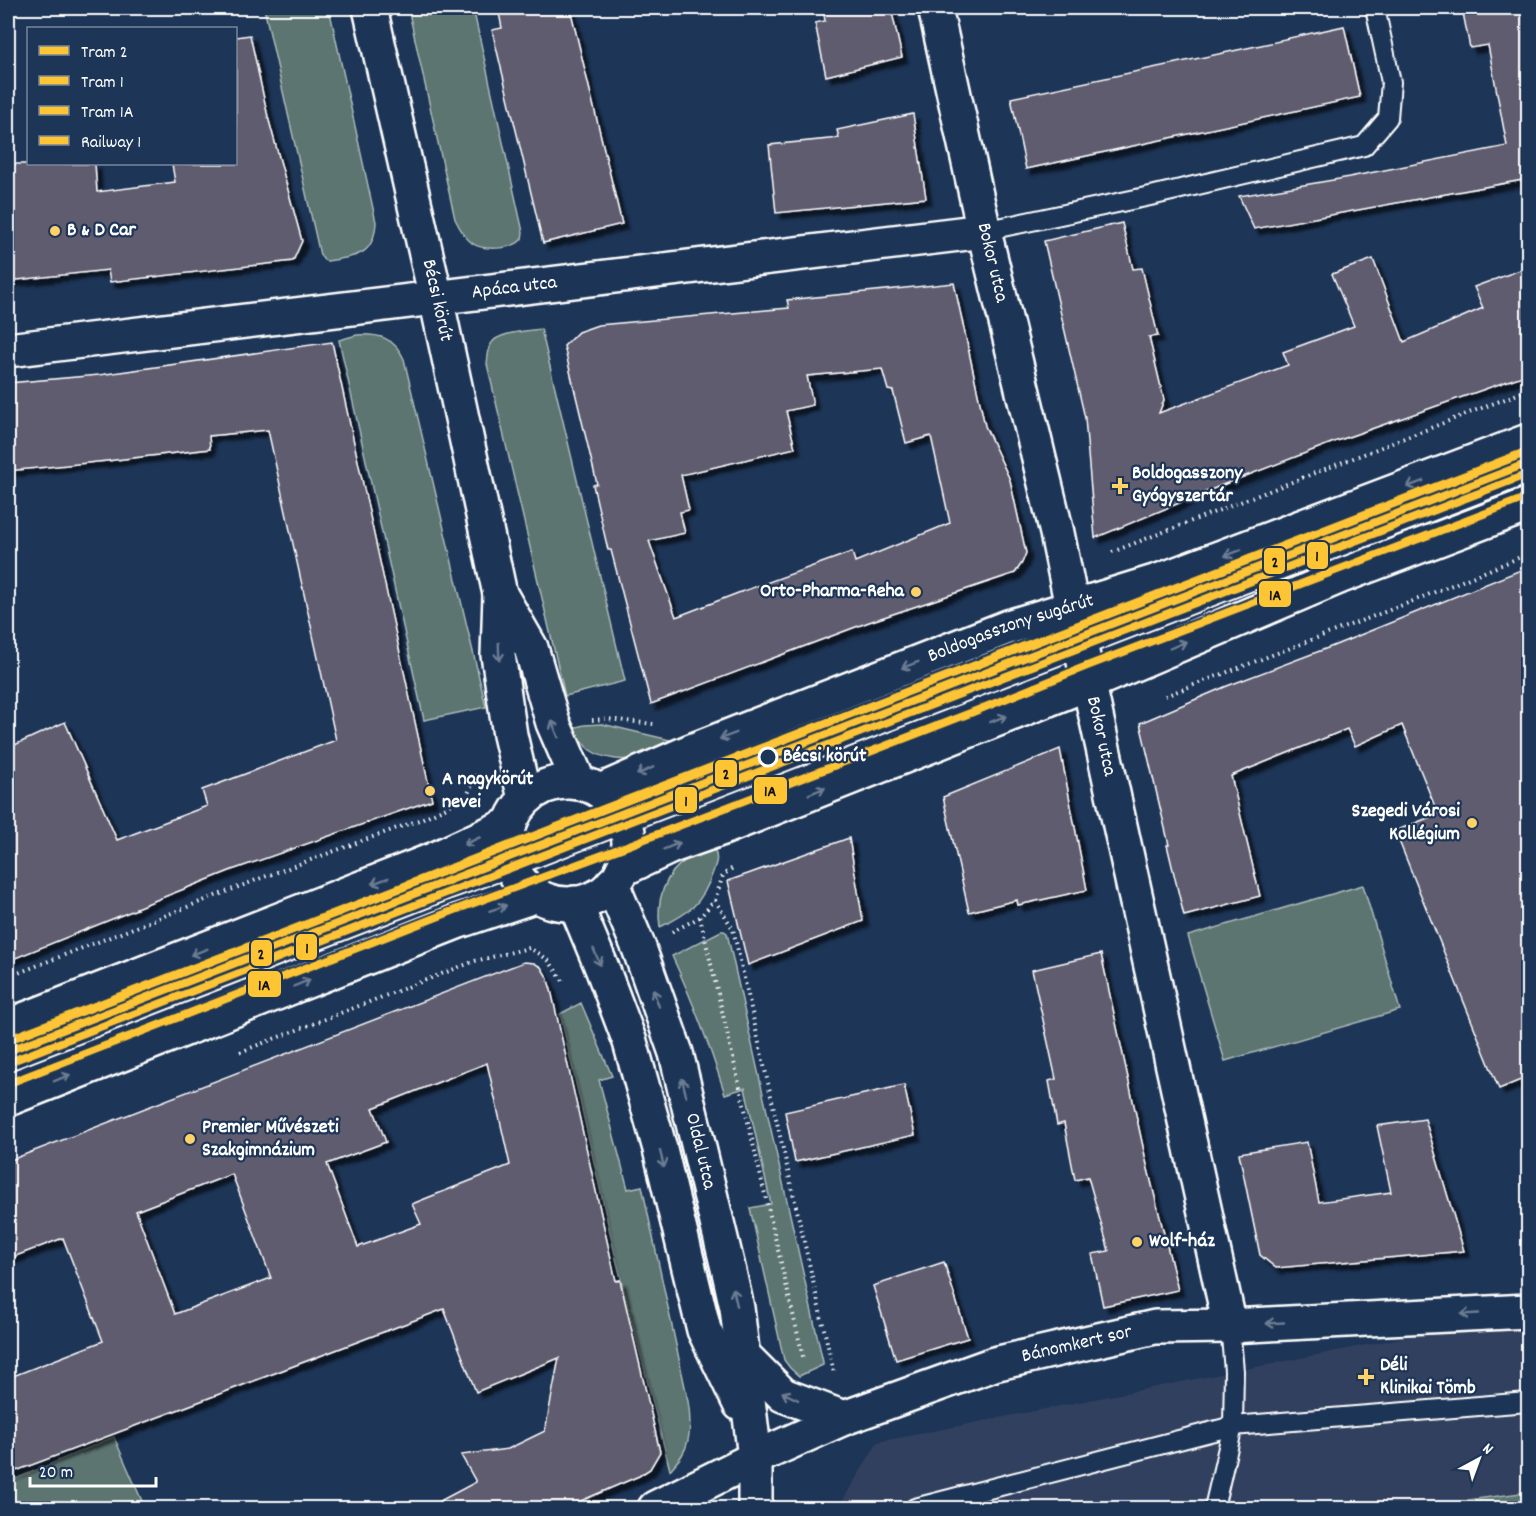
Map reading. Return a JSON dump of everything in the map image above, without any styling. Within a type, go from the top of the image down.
[{"type":"street","name":"Bécsi körút","points":[[370,8],[500,594],[498,655],[510,735],[517,812],[507,840],[508,856],[512,867]]},
{"type":"street","name":"Bokor utca","points":[[935,8],[984,231],[1057,533],[1230,1326]]},
{"type":"street","name":"Apáca utca","points":[[8,350],[984,231]]},
{"type":"street","name":"Boldogasszony sugárút","points":[[517,812],[541,788],[559,783],[589,787],[691,751],[1008,627],[1161,580],[1528,441]]},
{"type":"street","points":[[512,867],[525,886],[548,901],[575,903],[589,900],[602,894],[617,877],[672,846],[734,824],[1089,683],[1341,576],[1528,505]]},
{"type":"street","name":"Bécsi körút","points":[[500,594],[531,648],[553,723],[589,787]]},
{"type":"street","points":[[589,787],[612,801],[621,813],[625,824],[629,846],[617,877]]},
{"type":"street","points":[[8,1026],[435,859],[517,812]]},
{"type":"street","name":"Oldal utca","points":[[617,877],[676,1053],[737,1308],[753,1442],[755,1509]]},
{"type":"street","points":[[8,1099],[459,921],[537,895]]},
{"type":"street","name":"Oldal utca","points":[[575,903],[630,1042],[660,1149],[704,1330],[753,1442]]},
{"type":"street","name":"Bánomkert sor","points":[[669,1506],[753,1442],[844,1418],[994,1364],[1155,1327],[1230,1326],[1528,1311]]},
{"type":"street","points":[[743,1354],[783,1395],[844,1418]]},
{"type":"lane","points":[[984,231],[1155,195],[1364,146],[1388,118],[1391,82],[1375,8]]},
{"type":"lane","name":"Boldogasszony sugárút","points":[[8,1061],[1528,474]]},
{"type":"lane","points":[[1214,1509],[1233,1426],[1234,1371],[1230,1326]]},
{"type":"lane","points":[[915,1509],[1233,1426],[1528,1402]]},
{"type":"path","points":[[1164,696],[1528,554]]},
{"type":"path","points":[[639,948],[700,917],[715,900],[723,875],[735,866]]},
{"type":"path","points":[[715,900],[733,928],[844,1418]]},
{"type":"path","points":[[700,917],[805,1365],[783,1395]]},
{"type":"path","points":[[230,1056],[475,961],[529,948],[549,961],[567,986],[602,968]]},
{"type":"path","points":[[8,1142],[19,1138]]},
{"type":"shaded area","name":"Déli Klinikai Tömb","points":[[1528,1313],[1528,1508],[838,1508],[878,1442]]},
{"type":"green space","points":[[264,8],[329,8],[376,222],[372,242],[362,253],[355,256],[327,261],[320,255]]},
{"type":"green space","points":[[408,8],[473,8],[523,232],[522,239],[518,243],[497,248],[477,246],[467,238],[455,219]]},
{"type":"green space","points":[[541,329],[625,681],[565,696],[487,364],[489,349],[494,340],[513,333]]},
{"type":"green space","points":[[357,335],[379,336],[391,341],[404,359],[486,707],[424,720],[339,340]]},
{"type":"green space","points":[[602,724],[674,741],[634,759],[608,757],[587,748],[573,728]]},
{"type":"green space","points":[[714,849],[716,863],[709,883],[699,900],[687,912],[660,927],[659,908],[667,880],[679,865],[690,857]]},
{"type":"green space","points":[[1363,885],[1400,1010],[1225,1061],[1188,936]]},
{"type":"green space","points":[[721,931],[727,933],[823,1362],[823,1365],[799,1376],[784,1360],[750,1208],[771,1204],[745,1088],[725,1094],[701,1024],[672,956]]},
{"type":"green space","points":[[581,1003],[612,1076],[599,1080],[628,1189],[642,1186],[688,1401],[690,1422],[688,1442],[682,1455],[670,1470],[615,1255],[560,1014]]},
{"type":"green space","points":[[114,1437],[145,1508],[8,1508],[8,1482]]},
{"type":"green space","points":[[1528,1492],[1528,1508],[1471,1508],[1468,1500]]},
{"type":"building","points":[[498,8],[570,8],[622,224],[543,243],[492,30],[502,28]]},
{"type":"building","points":[[823,8],[891,8],[902,57],[826,76],[815,23],[825,21]]},
{"type":"building","points":[[1462,8],[1528,8],[1528,179],[1254,229],[1239,196],[1507,146],[1488,45],[1470,48]]},
{"type":"building","points":[[1344,26],[1360,97],[1026,169],[1011,98]]},
{"type":"building","points":[[250,35],[268,117],[302,241],[293,261],[110,282],[108,270],[8,281],[8,164],[95,165],[97,192],[175,182],[172,165],[237,165],[237,37]]},
{"type":"building","points":[[913,114],[926,198],[776,213],[769,145],[839,138],[837,130]]},
{"type":"building","points":[[1122,223],[1133,269],[1142,268],[1158,336],[1149,337],[1164,400],[1159,413],[1288,365],[1283,352],[1354,326],[1332,274],[1373,259],[1404,342],[1483,308],[1474,287],[1528,267],[1528,374],[1334,442],[1095,538],[1085,418],[1044,241]]},
{"type":"building","points":[[954,283],[985,426],[1010,480],[1026,553],[1015,573],[869,622],[651,704],[611,550],[608,550],[593,485],[597,484],[564,346],[578,332],[598,325],[789,308],[787,300]],"holes":[[[882,369],[888,390],[893,391],[906,443],[931,436],[950,523],[855,562],[852,552],[676,617],[649,541],[685,533],[680,512],[689,510],[681,475],[795,448],[786,411],[813,405],[807,376]]]},
{"type":"building","points":[[332,342],[432,800],[232,870],[8,961],[8,748],[65,722],[117,840],[207,806],[202,790],[336,740],[268,430],[209,436],[210,449],[8,471],[8,383],[99,375]]},
{"type":"building","name":"Szegedi Városi Kollégium","points":[[1528,567],[1528,1077],[1499,1089],[1395,831],[1438,814],[1402,725],[1355,746],[1347,729],[1231,776],[1260,896],[1184,916],[1140,723],[1227,686]]},
{"type":"building","points":[[1060,749],[1087,890],[1018,905],[1017,900],[969,912],[943,797]]},
{"type":"building","points":[[849,838],[863,921],[748,965],[728,881]]},
{"type":"building","points":[[1101,954],[1147,1165],[1178,1290],[1103,1306],[1092,1254],[1109,1251],[1088,1177],[1075,1180],[1064,1123],[1057,1125],[1049,1081],[1056,1079],[1032,970]]},
{"type":"building","points":[[524,962],[534,963],[541,967],[551,990],[616,1281],[620,1280],[660,1452],[650,1469],[639,1476],[562,1509],[425,1509],[476,1482],[461,1455],[508,1449],[545,1431],[559,1358],[476,1392],[444,1309],[8,1474],[8,1378],[103,1341],[63,1238],[8,1259],[8,1161]],"holes":[[[487,1063],[510,1165],[412,1204],[421,1224],[358,1247],[327,1164],[386,1142],[373,1108]],[[232,1174],[271,1278],[175,1314],[136,1211]]]},
{"type":"building","points":[[904,1085],[915,1135],[795,1162],[785,1112]]},
{"type":"building","points":[[1425,1119],[1464,1251],[1276,1268],[1260,1255],[1239,1153],[1307,1142],[1319,1202],[1391,1192],[1377,1126]]},
{"type":"building","points":[[944,1262],[968,1338],[896,1360],[873,1286]]},
{"type":"tram line","name":"2","points":[[8,1051],[1528,463]]},
{"type":"tram line","name":"1","points":[[12,1061],[1528,474]]},
{"type":"tram line","name":"1A","points":[[12,1082],[1528,497]]},
{"type":"rail line","name":"1","points":[[8,1040],[1524,453]]},
{"type":"place","name":"B & D Car","points":[[55,231]]},
{"type":"place","name":"Boldogasszony Gyógyszertár","points":[[1120,486]]},
{"type":"place","name":"Orto-Pharma-Reha","points":[[916,592]]},
{"type":"place","name":"Bécsi körút","points":[[768,757]]},
{"type":"place","name":"A nagykörút nevei","points":[[430,791]]},
{"type":"place","name":"Szegedi Városi Kollégium","points":[[1472,823]]},
{"type":"place","name":"Premier Művészeti Szakgimnázium","points":[[190,1139]]},
{"type":"place","name":"Wolf-ház","points":[[1137,1242]]},
{"type":"place","name":"Déli Klinikai Tömb","points":[[1366,1377]]}]
